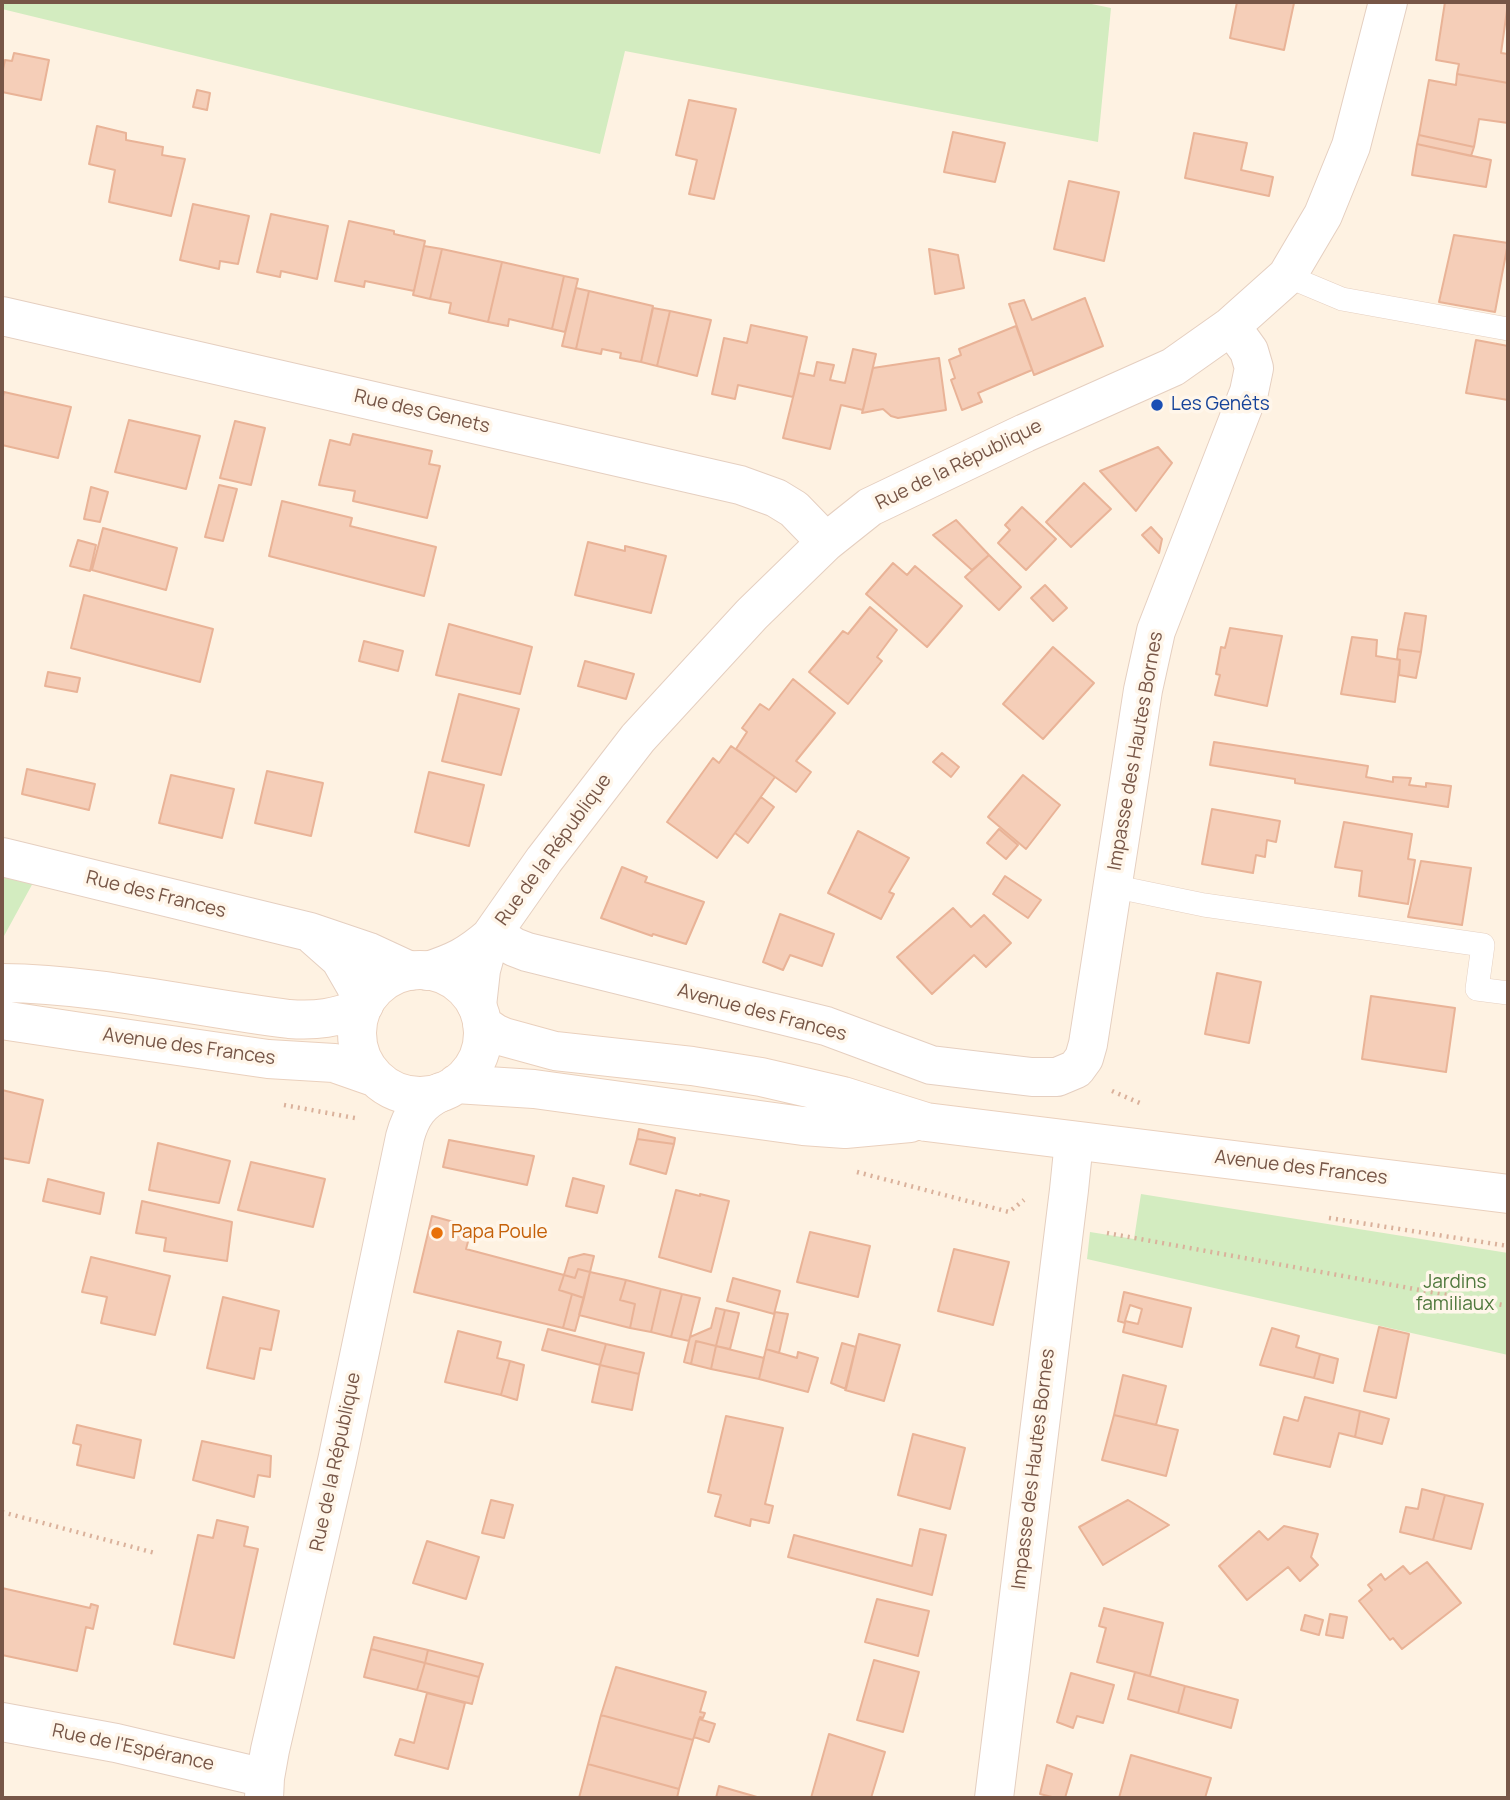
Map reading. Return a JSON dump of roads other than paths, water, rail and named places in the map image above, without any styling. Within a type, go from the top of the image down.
[{"type":"street","name":"Rue de la République","points":[[419,971],[459,960],[472,953],[491,935],[544,859],[638,738],[752,614],[826,542],[870,507],[1172,367],[1231,326],[1287,276],[1323,215],[1351,146],[1388,2]]},
{"type":"street","name":"Rue des Genets","points":[[2,316],[740,485],[776,498],[794,509],[826,542]]},
{"type":"street","name":"Impasse des Hautes Bornes","points":[[1076,1069],[1084,1058],[1088,1044],[1143,691],[1156,631],[1249,392],[1254,368],[1249,351],[1231,326]]},
{"type":"street","name":"Rue des Frances","points":[[2,857],[310,932],[419,971]]},
{"type":"street","name":"Rue des Frances","points":[[310,932],[340,959],[355,985],[363,1007]]},
{"type":"street","name":"Rue de la République","points":[[480,1015],[481,970],[491,935]]},
{"type":"street","name":"Avenue des Frances","points":[[491,935],[527,952],[826,1026],[931,1065],[1032,1077],[1057,1077],[1076,1069]]},
{"type":"street","points":[[383,1083],[405,1094],[423,1096],[448,1088],[469,1073],[478,1058],[482,1041],[480,1015],[467,991],[453,979],[436,972],[401,972],[384,980],[371,993],[358,1022],[357,1037],[366,1065],[383,1083],[405,1106],[408,1125]]},
{"type":"street","points":[[2,983],[112,992],[313,1021],[336,1017],[363,1007]]},
{"type":"street","name":"Avenue des Frances","points":[[480,1015],[495,1033],[555,1051],[692,1066],[761,1077],[842,1096],[926,1122],[1508,1194]]},
{"type":"street","name":"Avenue des Frances","points":[[2,1020],[268,1059],[334,1063],[383,1083]]},
{"type":"street","name":"Rue de la République","points":[[264,1788],[408,1125],[419,1107],[448,1088]]},
{"type":"street","name":"Avenue des Frances","points":[[448,1088],[534,1089],[803,1126],[845,1129],[926,1122]]},
{"type":"street","name":"Impasse des Hautes Bornes","points":[[994,1798],[1074,1141]]},
{"type":"street","name":"Rue de l'Espérance","points":[[2,1722],[116,1742],[264,1788]]},
{"type":"lane","points":[[1287,276],[1342,299],[1508,329]]},
{"type":"lane","points":[[1112,886],[1204,905],[1483,945],[1477,989],[1508,993]]},
{"type":"place","name":"Les Genêts","points":[[1157,405]]},
{"type":"place","name":"Papa Poule","points":[[437,1233]]},
{"type":"park label","name":"Jardins familiaux","points":[[1455,1294]]}]
